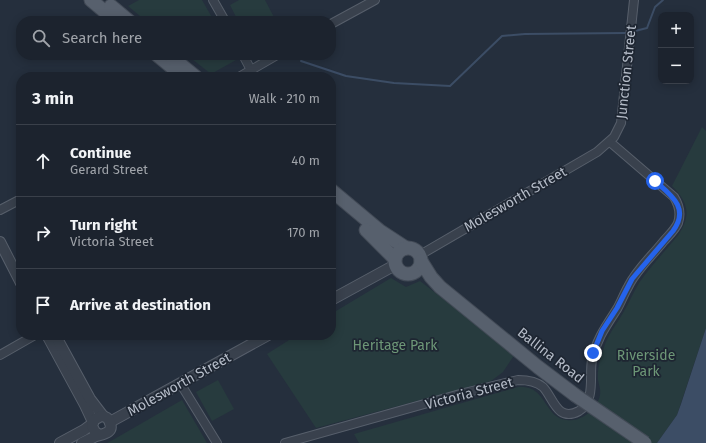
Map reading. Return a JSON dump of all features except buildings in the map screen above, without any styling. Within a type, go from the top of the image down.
[{"type":"main road","points":[[91,0],[110,16]]},
{"type":"main road","points":[[104,0],[123,16]]},
{"type":"main road","points":[[163,60],[177,72]]},
{"type":"main road","points":[[175,60],[190,72]]},
{"type":"main road","points":[[336,194],[380,231],[406,248],[414,249],[421,258],[419,268],[414,273],[410,274],[403,273],[397,269],[395,262],[376,239],[336,205]]},
{"type":"main road","points":[[395,262],[398,252],[406,248]]},
{"type":"main road","name":"Ballina Road","points":[[421,258],[431,277],[440,287],[538,367],[575,395],[645,443]]},
{"type":"main road","name":"Ballina Road","points":[[410,274],[440,287]]},
{"type":"street","points":[[213,0],[222,16]]},
{"type":"street","points":[[336,21],[375,0]]},
{"type":"street","name":"Junction Street","points":[[610,142],[621,123],[634,0]]},
{"type":"street","points":[[246,60],[251,70]]},
{"type":"street","points":[[248,72],[268,60]]},
{"type":"street","name":"Victoria Street","points":[[285,443],[460,394],[518,380],[527,380],[539,384],[561,411],[569,413],[579,411],[586,404],[590,393],[592,360],[602,331],[617,308],[632,279],[675,228],[679,219],[679,208],[676,201],[670,194],[610,142]]},
{"type":"street","name":"Molesworth Street","points":[[421,258],[597,152],[610,142]]},
{"type":"street","points":[[0,210],[16,202]]},
{"type":"street","points":[[0,242],[16,272]]},
{"type":"street","points":[[336,297],[395,262]]},
{"type":"street","points":[[0,355],[26,340]]},
{"type":"street","points":[[50,340],[86,405],[93,430],[100,435]]},
{"type":"street","points":[[58,340],[90,399],[107,419],[111,427],[105,434],[82,443]]},
{"type":"street","name":"Molesworth Street","points":[[107,419],[180,383],[259,340]]},
{"type":"street","points":[[180,383],[218,443]]},
{"type":"street","points":[[60,443],[84,430],[97,417],[107,419]]},
{"type":"green space","points":[[139,0],[202,0],[211,16],[140,16],[128,6]]},
{"type":"green space","points":[[239,0],[265,0],[273,16],[236,16],[230,5]]},
{"type":"green space","points":[[193,60],[236,60],[215,72],[208,72]]},
{"type":"green space","name":"Riverside Park","points":[[702,127],[706,131],[706,328],[677,415],[657,443],[359,443],[354,434],[518,387],[528,388],[535,391],[551,411],[563,420],[578,419],[590,412],[597,404],[600,395],[598,369],[607,340],[639,283],[679,234],[686,220],[686,208],[684,203],[672,186]]},
{"type":"green space","name":"Heritage Park","points":[[391,278],[406,287],[420,281],[515,354],[503,372],[491,381],[316,428],[267,354],[289,340],[336,340],[336,311]]},
{"type":"green space","points":[[218,380],[234,409],[212,421],[196,392]]},
{"type":"green space","points":[[182,400],[207,443],[107,443],[111,441]]},
{"type":"water","points":[[706,328],[706,443],[657,443],[677,415]]},
{"type":"waterway","points":[[635,31],[647,28],[655,7],[663,0]]},
{"type":"waterway","points":[[336,73],[346,76],[394,83],[450,86],[502,36],[525,34],[625,33]]},
{"type":"waterway","points":[[301,61],[334,72]]},
{"type":"route","points":[[593,353],[602,331],[617,308],[632,279],[673,231],[679,219],[680,211],[674,197],[655,181]]}]
